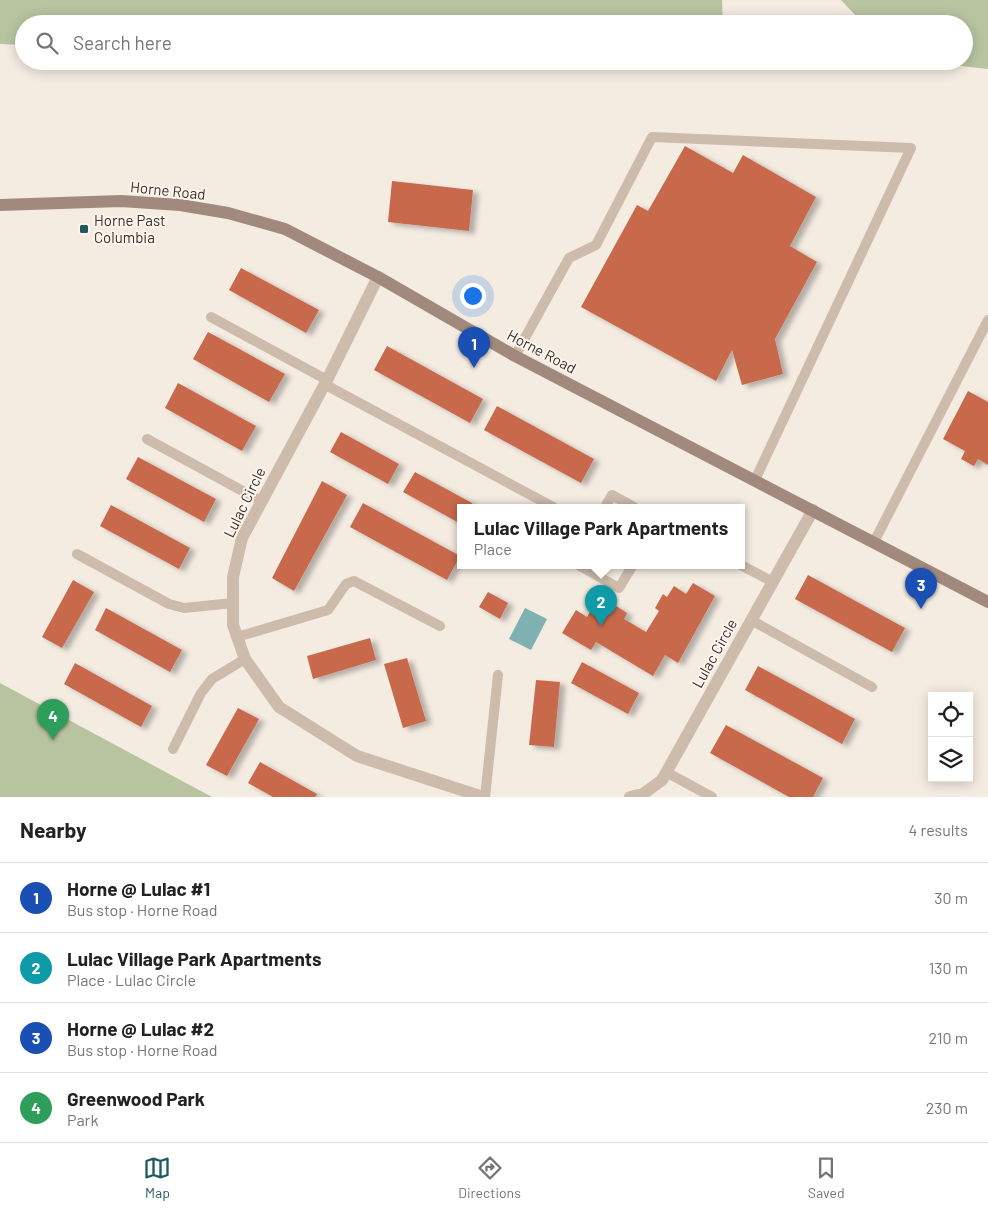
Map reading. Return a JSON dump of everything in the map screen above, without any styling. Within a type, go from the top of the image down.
[{"type":"main road","name":"Horne Road","points":[[0,205],[121,201],[180,205],[228,213],[285,229],[378,277],[515,356],[988,602]]},
{"type":"street","name":"Lulac Circle","points":[[378,277],[325,382],[242,538],[233,577],[233,625],[245,659],[279,706],[357,756],[484,797]]},
{"type":"street","name":"Lulac Circle","points":[[630,797],[643,794],[662,780],[813,510]]},
{"type":"lane","points":[[515,356],[568,258],[596,245],[652,137],[912,148],[755,480]]},
{"type":"lane","points":[[211,317],[548,504]]},
{"type":"lane","points":[[874,542],[988,320]]},
{"type":"lane","points":[[147,439],[261,501]]},
{"type":"lane","points":[[607,504],[612,495],[628,504]]},
{"type":"lane","points":[[77,554],[169,604],[184,608],[233,603]]},
{"type":"lane","points":[[745,567],[773,582]]},
{"type":"lane","points":[[585,569],[619,588],[631,569]]},
{"type":"lane","points":[[237,637],[328,610],[346,584],[354,581],[440,626]]},
{"type":"lane","points":[[752,620],[872,687]]},
{"type":"lane","points":[[172,749],[201,693],[212,679],[245,659]]},
{"type":"lane","points":[[484,797],[498,675]]},
{"type":"lane","points":[[666,772],[712,797]]},
{"type":"green space","points":[[0,0],[722,0],[723,15],[15,15],[15,45],[0,44]]},
{"type":"green space","points":[[841,0],[988,0],[988,69],[973,67],[973,15],[855,15]]},
{"type":"green space","points":[[0,683],[212,797],[0,797]]},
{"type":"water","points":[[525,608],[547,619],[531,650],[509,639]]},
{"type":"building","points":[[685,146],[733,173],[743,155],[816,197],[790,246],[817,262],[775,339],[783,374],[742,385],[732,350],[716,381],[581,307],[637,205],[648,211]]},
{"type":"building","points":[[392,181],[473,190],[469,231],[388,222]]},
{"type":"building","points":[[241,268],[319,310],[306,333],[229,290]]},
{"type":"building","points":[[208,332],[285,374],[269,402],[193,359]]},
{"type":"building","points":[[387,346],[483,399],[470,423],[374,370]]},
{"type":"building","points":[[178,383],[256,426],[242,451],[165,408]]},
{"type":"building","points":[[968,391],[988,402],[988,465],[978,459],[974,466],[961,459],[965,451],[943,439]]},
{"type":"building","points":[[497,406],[594,459],[581,483],[484,430]]},
{"type":"building","points":[[341,432],[399,464],[388,484],[330,452]]},
{"type":"building","points":[[138,457],[216,499],[204,522],[126,479]]},
{"type":"building","points":[[415,472],[472,503],[457,504],[457,522],[403,492]]},
{"type":"building","points":[[322,481],[347,495],[294,591],[272,578]]},
{"type":"building","points":[[363,503],[457,554],[457,562],[447,580],[350,527]]},
{"type":"building","points":[[111,505],[190,548],[179,569],[100,526]]},
{"type":"building","points":[[808,575],[905,628],[892,652],[795,599]]},
{"type":"building","points":[[73,580],[94,592],[62,648],[42,637]]},
{"type":"building","points":[[693,583],[715,596],[678,663],[665,655],[653,676],[596,642],[591,650],[562,633],[576,610],[587,617],[595,603],[609,611],[613,604],[627,613],[624,619],[646,632],[659,611],[655,608],[663,594],[667,597],[674,586],[686,594]]},
{"type":"building","points":[[488,592],[508,603],[500,619],[479,607]]},
{"type":"building","points":[[106,608],[182,650],[170,672],[95,630]]},
{"type":"building","points":[[370,638],[376,660],[313,679],[307,656]]},
{"type":"building","points":[[407,658],[426,721],[403,728],[384,664]]},
{"type":"building","points":[[582,662],[639,693],[628,714],[571,683]]},
{"type":"building","points":[[75,663],[152,706],[141,727],[64,684]]},
{"type":"building","points":[[758,666],[855,719],[842,744],[745,690]]},
{"type":"building","points":[[536,680],[560,682],[554,747],[529,745]]},
{"type":"building","points":[[238,708],[259,719],[227,776],[206,765]]},
{"type":"building","points":[[726,725],[823,778],[813,797],[789,797],[710,753]]},
{"type":"building","points":[[260,762],[317,794],[315,797],[273,797],[248,783]]},
{"type":"place","name":"Horne Past Columbia","points":[[84,229]]},
{"type":"place","name":"Horne @ Lulac #1","points":[[474,368]]},
{"type":"place","name":"Horne @ Lulac #2","points":[[921,609]]},
{"type":"place","name":"Lulac Village Park Apartments","points":[[601,626]]},
{"type":"place","name":"Greenwood Park","points":[[53,740]]}]
